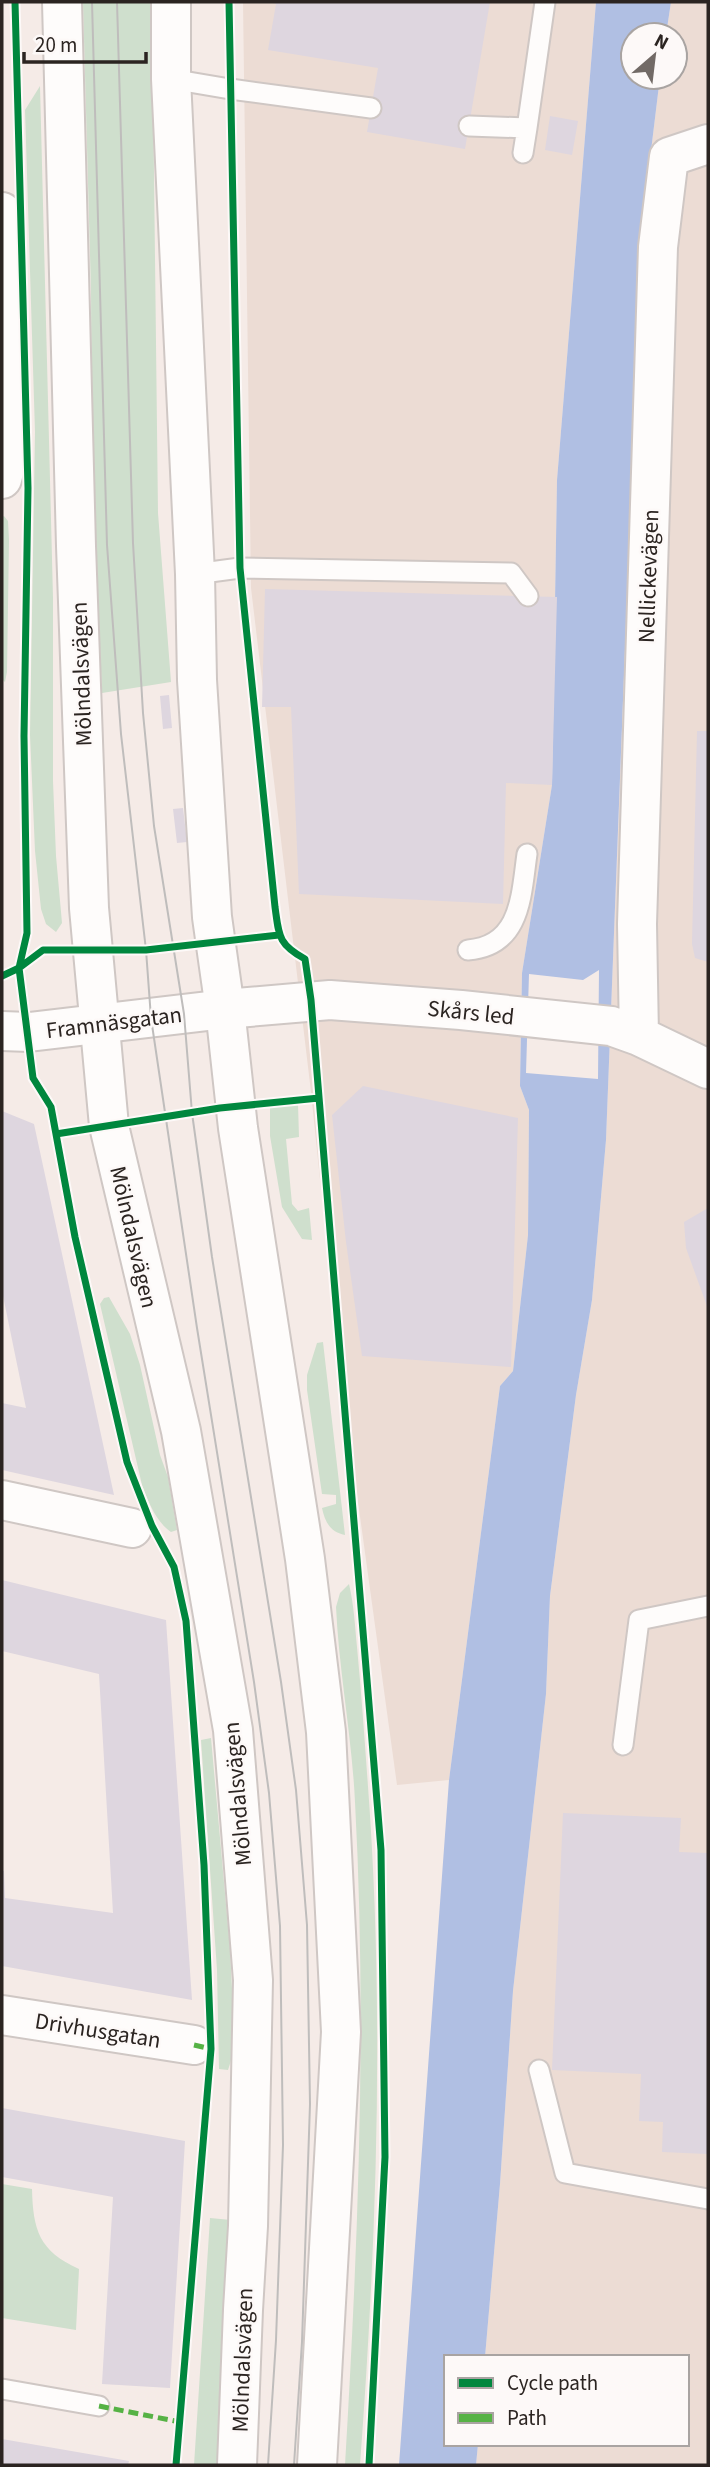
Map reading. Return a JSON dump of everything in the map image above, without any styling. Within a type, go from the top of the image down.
[{"type":"main road","name":"Mölndalsvägen","points":[[62,2],[89,908],[108,1126],[181,1431],[233,1730],[253,1980],[248,2226],[237,2465]]},
{"type":"main road","points":[[171,2],[171,79],[195,574],[197,680],[210,891],[237,1117],[305,1559],[326,1732],[341,2032],[317,2465]]},
{"type":"main road","name":"Nellickevägen","points":[[625,1031],[637,924],[658,247],[669,157],[708,144]]},
{"type":"main road","points":[[2,212],[8,398],[6,464],[2,480]]},
{"type":"main road","name":"Skårs led","points":[[225,1009],[330,1000],[461,1010],[625,1031],[708,1069]]},
{"type":"main road","name":"Framnäsgatan","points":[[2,1031],[29,1032],[225,1009]]},
{"type":"main road","points":[[2,1500],[132,1528]]},
{"type":"main road","name":"Drivhusgatan","points":[[2,2015],[194,2045]]},
{"type":"lane","points":[[523,153],[545,2]]},
{"type":"lane","points":[[171,79],[371,108]]},
{"type":"lane","points":[[469,126],[527,128]]},
{"type":"lane","points":[[195,574],[240,568],[511,573],[528,596]]},
{"type":"lane","points":[[468,950],[483,949],[501,939],[511,924],[519,906],[527,854]]},
{"type":"lane","points":[[623,1745],[639,1620],[708,1606]]},
{"type":"lane","points":[[539,2070],[565,2173],[708,2199]]},
{"type":"lane","points":[[2,2389],[99,2406]]},
{"type":"shaded area","points":[[243,2],[596,2],[557,480],[552,785],[522,973],[520,1086],[529,1110],[528,1235],[513,1371],[500,1386],[449,1780],[397,1785],[339,1364],[311,1092],[251,588]]},
{"type":"shaded area","points":[[671,2],[708,2],[708,2465],[476,2465],[478,2446],[689,2446],[689,2355],[485,2355],[513,1991],[546,1694],[550,1596],[576,1395],[592,1300],[606,1140],[640,262],[658,91],[689,91],[689,21],[668,21]]},
{"type":"green space","points":[[83,2],[152,2],[158,513],[171,682],[102,693],[92,471],[91,291]]},
{"type":"green space","points":[[40,86],[53,598],[53,781],[62,923],[56,932],[46,924],[41,909],[35,851],[30,735],[35,432],[25,110]]},
{"type":"green space","points":[[4,516],[8,521],[9,540],[5,682],[2,679]]},
{"type":"green space","points":[[298,1104],[299,1137],[286,1139],[292,1204],[298,1211],[309,1208],[312,1240],[302,1239],[282,1207],[270,1136],[270,1108],[274,1105]]},
{"type":"green space","points":[[109,1297],[130,1334],[140,1365],[160,1455],[168,1477],[177,1530],[171,1532],[157,1517],[142,1485],[100,1304],[104,1298]]},
{"type":"green space","points":[[323,1342],[345,1535],[332,1529],[323,1513],[322,1508],[336,1504],[336,1495],[322,1494],[307,1390],[307,1375],[317,1343]]},
{"type":"green space","points":[[349,1584],[360,1678],[373,1859],[376,1946],[377,2119],[371,2293],[360,2465],[345,2465],[354,2300],[361,2051],[355,1802],[336,1607],[340,1593]]},
{"type":"green space","points":[[211,1738],[230,1949],[235,2048],[228,2070],[219,2069],[217,1970],[201,1740]]},
{"type":"green space","points":[[2,2184],[32,2189],[34,2216],[41,2238],[55,2255],[79,2269],[76,2330],[2,2318]]},
{"type":"green space","points":[[210,2218],[231,2220],[218,2465],[194,2465]]},
{"type":"water","points":[[596,2],[671,2],[668,21],[619,21],[619,91],[658,91],[640,262],[606,1140],[592,1300],[576,1395],[550,1596],[546,1694],[513,1991],[485,2355],[444,2355],[444,2446],[478,2446],[476,2465],[399,2465],[449,1780],[500,1386],[513,1371],[528,1235],[529,1110],[520,1086],[522,973],[552,785],[557,480]]},
{"type":"pier","points":[[599,970],[598,1079],[526,1073],[529,974],[583,980]]},
{"type":"building","points":[[270,2],[490,2],[465,149],[367,132],[378,68],[268,50],[276,4]]},
{"type":"building","points":[[550,116],[578,121],[572,155],[545,150]]},
{"type":"building","points":[[265,589],[557,597],[552,785],[506,783],[503,904],[299,894],[291,707],[262,707]]},
{"type":"building","points":[[169,695],[172,728],[163,729],[160,696]]},
{"type":"building","points":[[697,731],[708,731],[708,962],[695,958],[692,944]]},
{"type":"building","points":[[183,808],[187,842],[177,843],[173,809]]},
{"type":"building","points":[[363,1086],[518,1118],[511,1367],[362,1356],[332,1115]]},
{"type":"building","points":[[2,1111],[34,1124],[114,1495],[2,1470],[2,1403],[26,1408],[2,1291]]},
{"type":"building","points":[[708,1208],[708,1309],[686,1248],[684,1222]]},
{"type":"building","points":[[2,1580],[166,1620],[192,2000],[2,1966],[2,1871],[5,1898],[113,1913],[99,1674],[2,1651]]},
{"type":"building","points":[[563,1813],[681,1818],[679,1852],[708,1853],[707,2154],[662,2152],[663,2122],[639,2121],[641,2074],[552,2070]]},
{"type":"building","points":[[2,2108],[185,2141],[170,2388],[102,2384],[113,2197],[2,2177]]},
{"type":"building","points":[[2,2439],[129,2461],[128,2465],[2,2465]]},
{"type":"tram line","points":[[92,2],[107,545],[121,734],[146,950],[151,1018],[254,1682],[269,1793],[280,1926],[283,2145],[276,2340],[268,2465]]},
{"type":"tram line","points":[[117,2],[133,543],[143,713],[154,826],[184,1014],[192,1113],[212,1257],[281,1682],[296,1790],[307,1925],[310,2104],[302,2342],[294,2465]]},
{"type":"marked path","points":[[194,2045],[211,2049]]},
{"type":"marked path","points":[[99,2406],[180,2422]]},
{"type":"cycle path","points":[[15,2],[28,488],[24,736],[27,933],[19,968],[33,1078],[51,1107],[75,1237],[127,1462],[152,1526],[174,1567],[186,1621],[204,1865],[211,2049],[176,2465]]},
{"type":"cycle path","points":[[229,2],[240,568],[275,907],[281,938],[289,949],[305,959],[311,1000],[381,1850],[385,2157],[369,2465]]},
{"type":"cycle path","points":[[2,976],[19,968],[43,950],[146,950],[279,935]]},
{"type":"cycle path","points":[[56,1134],[220,1108],[319,1098]]}]
